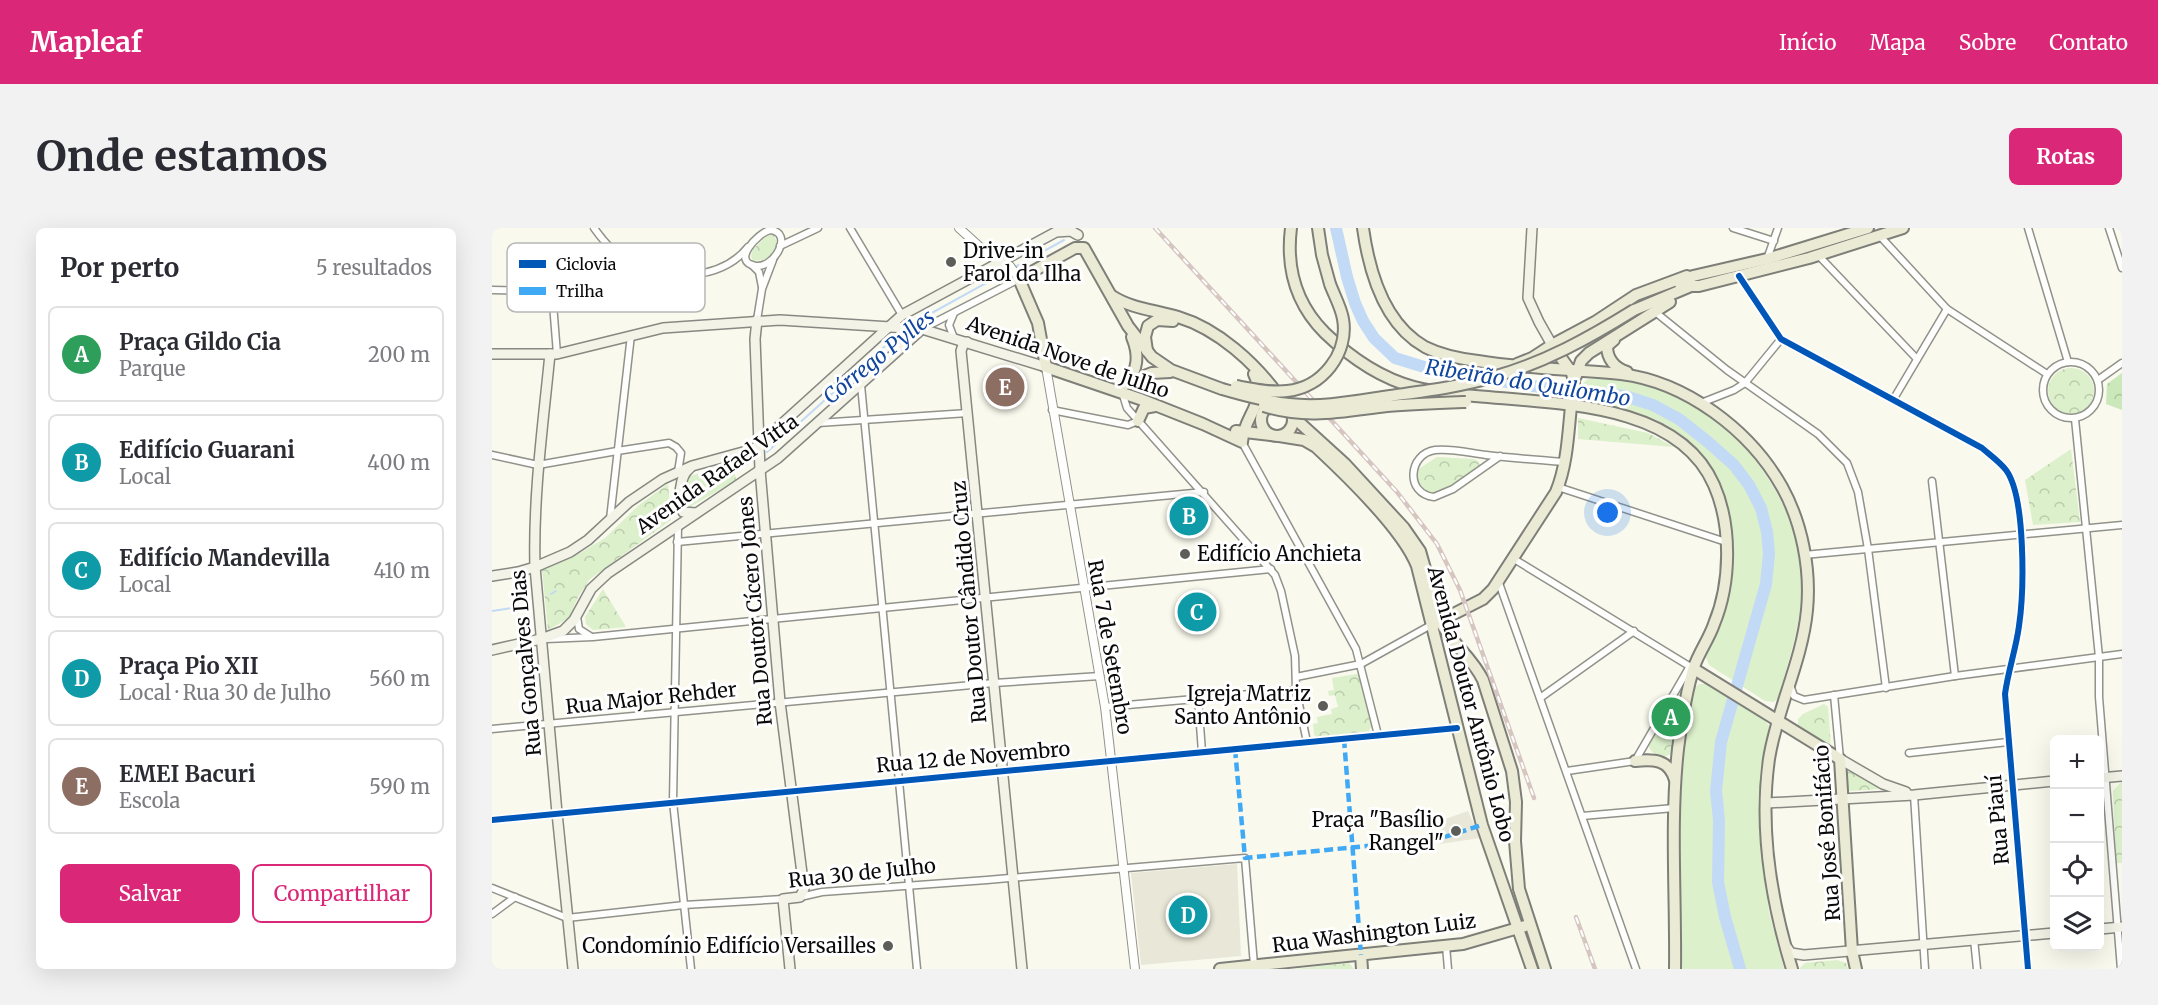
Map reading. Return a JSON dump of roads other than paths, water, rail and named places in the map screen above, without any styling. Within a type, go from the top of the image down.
[{"type":"main road","points":[[1290,228],[1289,261],[1292,280],[1299,296],[1317,325],[1346,352],[1379,373],[1414,387],[1460,394],[1571,403],[1635,418],[1670,435],[1687,447],[1698,458],[1715,487],[1724,522],[1725,578],[1714,624],[1692,667],[1675,782],[1675,969]]},
{"type":"main road","points":[[1223,387],[1268,391],[1288,391],[1304,387],[1324,374],[1339,352],[1343,335],[1341,312],[1322,255],[1318,228]]},
{"type":"main road","points":[[1363,228],[1370,265],[1379,291],[1392,315],[1412,337],[1425,346],[1464,359],[1507,366],[1641,377]]},
{"type":"main road","points":[[1532,228],[1528,298],[1552,345],[1574,371]]},
{"type":"main road","points":[[1792,969],[1771,890],[1767,803],[1769,759],[1802,642],[1807,611],[1808,583],[1794,514],[1774,474],[1734,429],[1700,403],[1672,387],[1621,370],[1612,363],[1608,356],[1607,346],[1696,281],[1868,228]]},
{"type":"main road","points":[[1507,366],[1525,361],[1595,322],[1636,295],[1685,276],[1696,281],[1739,276],[1903,228]]},
{"type":"main road","points":[[1052,232],[1066,230],[1076,232],[1128,326],[1157,362],[1180,374],[1272,402],[1306,405],[1336,404],[1443,389],[1494,377],[1547,358],[1594,335],[1639,308],[1691,286],[1696,281]]},
{"type":"main road","name":"Avenida Rafael Vitta","points":[[492,576],[535,567],[570,552],[588,540],[647,488],[692,466],[759,446],[877,337],[893,326],[902,315],[986,270],[1006,264],[1052,232]]},
{"type":"main road","name":"Avenida Rafael Vitta","points":[[1018,277],[1075,248],[1081,247],[1086,250]]},
{"type":"main road","points":[[1018,277],[1038,323],[1046,367]]},
{"type":"main road","name":"Avenida Doutor Antônio Lobo","points":[[1110,295],[1134,307],[1182,318],[1214,334],[1267,379],[1307,430],[1345,464],[1404,528],[1420,551],[1457,728],[1482,825],[1532,969]]},
{"type":"main road","name":"Avenida Nove de Julho","points":[[492,354],[553,354],[663,328],[757,320],[801,320],[918,328],[1046,367],[1125,387],[1158,406],[1203,424]]},
{"type":"main road","name":"Rua Doutor Cícero Jones","points":[[757,320],[755,339],[760,470],[780,702],[804,889],[801,897]]},
{"type":"main road","points":[[1147,352],[1145,336],[1148,326],[1157,320],[1170,320],[1204,334],[1262,383],[1266,393],[1266,408],[1261,422],[1265,431],[1276,436],[1284,434],[1292,427],[1293,417],[1290,410],[1277,404],[1266,408]]},
{"type":"main road","points":[[1595,322],[1585,332],[1585,339],[1594,344],[1604,342]]},
{"type":"main road","points":[[870,325],[876,330],[877,337]]},
{"type":"main road","points":[[1125,387],[1135,372],[1137,360],[1135,344],[1128,326]]},
{"type":"main road","name":"Avenida Rafael Vitta","points":[[492,650],[541,639],[563,631],[574,620],[591,589],[608,573],[760,470],[861,385],[918,328]]},
{"type":"main road","points":[[1435,623],[1483,599],[1499,583],[1558,487],[1565,462],[1574,371],[1585,356],[1604,342],[1624,332]]},
{"type":"main road","name":"Rua Doutor Cândido Cruz","points":[[967,342],[961,351],[969,413],[1022,969]]},
{"type":"main road","name":"Rua Gonçalves Dias","points":[[553,354],[538,465],[534,534],[535,567],[556,813],[573,969]]},
{"type":"main road","points":[[1125,387],[1159,372],[1180,374]]},
{"type":"main road","points":[[1242,437],[1259,396],[1258,382],[1254,374]]},
{"type":"main road","points":[[1223,387],[1272,409],[1307,414],[1415,404],[1520,399]]},
{"type":"main road","points":[[1138,421],[1144,408],[1150,405],[1158,406]]},
{"type":"main road","points":[[1249,417],[1249,428],[1259,434]]},
{"type":"main road","name":"Avenida Doutor Antônio Lobo","points":[[1203,424],[1242,437],[1259,434],[1276,436],[1304,440],[1316,447],[1397,532],[1413,555],[1435,623],[1476,666],[1506,747],[1516,802],[1515,841],[1519,889],[1545,969]]},
{"type":"main road","points":[[692,466],[682,478],[681,506],[683,512],[687,514],[697,513]]},
{"type":"main road","points":[[678,472],[678,526]]},
{"type":"main road","points":[[1692,667],[1883,784],[1914,795]]},
{"type":"main road","points":[[1660,717],[1667,711],[1673,711],[1678,714],[1683,724]]},
{"type":"main road","points":[[1775,737],[1785,730],[1796,730]]},
{"type":"main road","name":"Rua José Bonifácio","points":[[1840,759],[1852,951],[1856,969]]},
{"type":"main road","points":[[1635,761],[1652,760],[1664,763],[1671,770],[1675,782]]},
{"type":"main road","points":[[2104,777],[2122,776]]},
{"type":"main road","points":[[1767,803],[1914,795],[2050,781]]},
{"type":"main road","name":"Rua 30 de Julho","points":[[783,899],[801,897]]},
{"type":"main road","points":[[783,899],[790,969]]},
{"type":"main road","name":"Rua Washington Luiz","points":[[1220,969],[1446,946],[1480,940],[1530,924]]},
{"type":"main road","points":[[2104,929],[2120,928]]},
{"type":"main road","points":[[1783,941],[1791,953],[1804,955],[2050,933]]},
{"type":"main road","points":[[1361,955],[1362,969]]},
{"type":"main road","points":[[1792,969],[1796,960],[1804,955]]},
{"type":"street","points":[[594,228],[606,243]]},
{"type":"street","points":[[705,272],[712,271],[740,256],[765,228]]},
{"type":"street","points":[[780,246],[818,228]]},
{"type":"street","points":[[850,228],[902,315]]},
{"type":"street","points":[[959,228],[986,253],[1006,264],[1018,277]]},
{"type":"street","points":[[1733,228],[1773,241]]},
{"type":"street","points":[[1767,260],[1778,228]]},
{"type":"street","points":[[2028,228],[2068,362]]},
{"type":"street","points":[[2109,228],[2122,268]]},
{"type":"street","points":[[757,320],[762,289],[780,246],[781,237],[777,230],[766,231],[758,237]]},
{"type":"street","points":[[1879,236],[1947,309],[2047,374]]},
{"type":"street","points":[[748,247],[746,255],[759,272],[762,289]]},
{"type":"street","points":[[986,253],[988,265],[986,270]]},
{"type":"street","points":[[1817,255],[1917,359]]},
{"type":"street","points":[[724,265],[740,261],[762,265],[775,257]]},
{"type":"street","points":[[1700,403],[1734,390],[1745,383],[1781,339],[1739,276]]},
{"type":"street","name":"Avenida Rafael Vitta","points":[[918,328],[1018,277]]},
{"type":"street","points":[[492,290],[507,290]]},
{"type":"street","points":[[1893,400],[1947,309]]},
{"type":"street","points":[[954,338],[949,325],[952,315],[957,310]]},
{"type":"street","points":[[1654,311],[1745,383],[1818,434],[1847,463],[1858,492],[1868,549],[1886,688]]},
{"type":"street","name":"Rua Gonçalves Dias","points":[[552,312],[553,354]]},
{"type":"street","points":[[610,520],[616,451],[631,335]]},
{"type":"street","name":"Rua Piauí","points":[[1781,339],[1982,448],[2007,471],[2017,496],[2021,534],[2019,626],[2005,694],[2028,969]]},
{"type":"street","points":[[2068,362],[2083,364],[2094,373],[2098,380],[2099,397],[2096,405],[2084,416],[2075,419],[2057,415],[2044,401],[2043,383],[2047,374],[2056,366],[2068,362]]},
{"type":"street","points":[[2098,380],[2122,363]]},
{"type":"street","name":"Rua 7 de Setembro","points":[[1046,367],[1105,707],[1135,969]]},
{"type":"street","points":[[861,385],[917,969]]},
{"type":"street","points":[[1125,387],[1126,408],[1204,492],[1278,580],[1295,656],[1296,690],[1307,742]]},
{"type":"street","points":[[1052,410],[1128,425],[1138,421]]},
{"type":"street","points":[[818,423],[969,413]]},
{"type":"street","points":[[2075,419],[2099,657],[2100,735]]},
{"type":"street","points":[[1242,437],[1356,648],[1378,735]]},
{"type":"street","points":[[492,455],[538,465],[664,444],[679,450],[692,466]]},
{"type":"street","points":[[678,472],[679,450]]},
{"type":"street","points":[[1500,456],[1453,489],[1434,497],[1424,494],[1412,474],[1413,468],[1427,453],[1436,450],[1565,462]]},
{"type":"street","points":[[1932,481],[1955,676]]},
{"type":"street","points":[[1558,487],[1726,542]]},
{"type":"street","points":[[677,542],[1204,492]]},
{"type":"street","points":[[1804,555],[2122,525]]},
{"type":"street","points":[[678,526],[673,802],[691,969]]},
{"type":"street","points":[[1514,559],[1692,667],[1635,761],[1566,771]]},
{"type":"street","points":[[541,639],[593,637],[1271,569]]},
{"type":"street","points":[[1499,583],[1636,969]]},
{"type":"street","points":[[581,609],[577,623],[579,629],[593,637]]},
{"type":"street","points":[[1296,677],[1361,664],[1435,623]]},
{"type":"street","points":[[1540,698],[1634,631]]},
{"type":"street","points":[[1790,684],[1794,696],[1804,700],[1955,676],[2122,654]]},
{"type":"street","name":"Rua Major Rehder","points":[[492,729],[889,692],[1100,676]]},
{"type":"street","points":[[1105,707],[1296,690]]},
{"type":"street","name":"Rua José Bonifácio","points":[[1834,695],[1840,759]]},
{"type":"street","points":[[1198,698],[1202,752]]},
{"type":"street","name":"Rua 12 de Novembro","points":[[492,820],[1457,728]]},
{"type":"street","points":[[1909,753],[2008,742]]},
{"type":"street","points":[[2103,789],[2120,928],[2121,969]]},
{"type":"street","points":[[1914,795],[1925,969]]},
{"type":"street","points":[[1582,816],[1674,808]]},
{"type":"street","name":"Rua 30 de Julho","points":[[801,897],[822,892],[1245,858],[1254,965]]},
{"type":"street","name":"Rua 30 de Julho","points":[[492,888],[567,918],[684,905],[783,899]]},
{"type":"street","points":[[492,914],[515,897]]},
{"type":"street","points":[[1974,939],[1977,969]]},
{"type":"street","points":[[1446,946],[1448,969]]},
{"type":"waterway","name":"Ribeirão do Quilombo","points":[[1336,228],[1347,277],[1363,321],[1374,338],[1395,358],[1437,371],[1533,386],[1625,396],[1653,405],[1679,419],[1708,442],[1734,465],[1749,485],[1761,508],[1767,532],[1769,554],[1766,584],[1721,742],[1716,791],[1719,820],[1718,882],[1740,969]]},
{"type":"waterway","name":"Córrego Pylles","points":[[910,325],[1064,240]]},
{"type":"waterway","name":"Córrego Pylles","points":[[767,452],[903,330]]},
{"type":"waterway","name":"Córrego Pylles","points":[[743,466],[752,461]]},
{"type":"waterway","name":"Córrego Pylles","points":[[551,594],[556,591]]},
{"type":"waterway","name":"Córrego Pylles","points":[[492,611],[524,606]]},
{"type":"railway","points":[[1155,228],[1397,492],[1437,544],[1460,590],[1534,798]]},
{"type":"railway","points":[[1576,917],[1595,969]]},
{"type":"place","name":"Drive-in Farol da Ilha","points":[[951,262]]},
{"type":"place","name":"EMEI Bacuri","points":[[1005,387]]},
{"type":"place","name":"Edifício Guarani","points":[[1189,516]]},
{"type":"place","name":"Edifício Anchieta","points":[[1185,554]]},
{"type":"place","name":"Edifício Mandevilla","points":[[1197,612]]},
{"type":"place","name":"Igreja Matriz Santo Antônio","points":[[1323,706]]},
{"type":"place","name":"Praça Gildo Cia","points":[[1671,717]]},
{"type":"place","name":"Praça \"Basílio Rangel\"","points":[[1456,831]]},
{"type":"place","name":"Praça Pio XII","points":[[1188,915]]},
{"type":"place","name":"Condomínio Edifício Versailles","points":[[888,946]]}]
